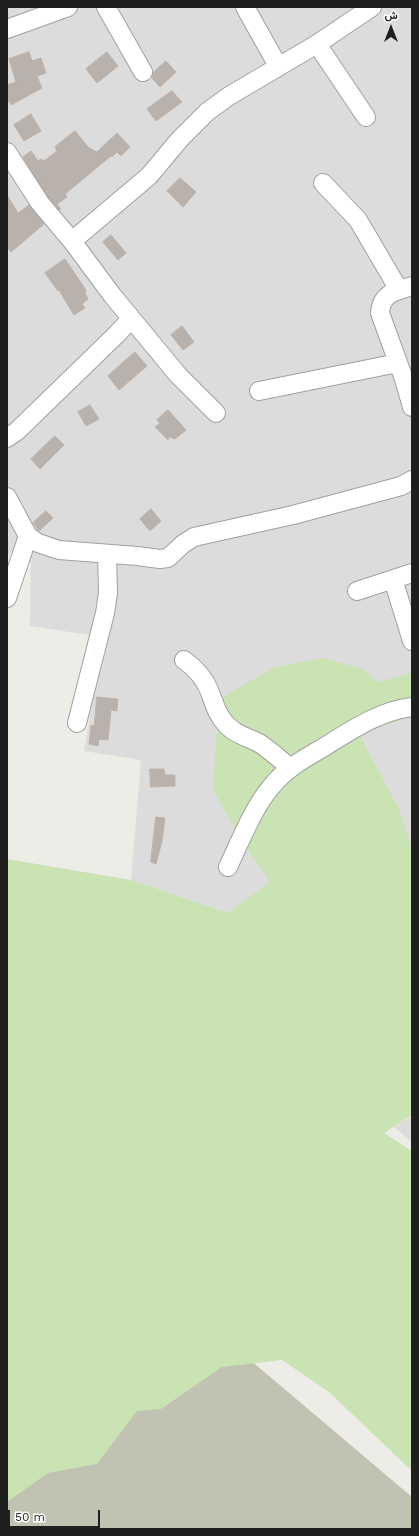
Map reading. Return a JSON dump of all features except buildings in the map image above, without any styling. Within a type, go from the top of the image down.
[{"type":"street","points":[[7,29],[68,7]]},
{"type":"street","points":[[106,7],[143,72]]},
{"type":"street","points":[[245,7],[278,66]]},
{"type":"street","points":[[72,241],[149,176],[180,139],[207,112],[229,96],[317,44],[372,7]]},
{"type":"street","points":[[317,44],[366,117]]},
{"type":"street","points":[[7,152],[40,203],[72,241],[131,319],[178,375],[216,412]]},
{"type":"street","points":[[323,183],[358,220],[405,288],[384,298],[380,304],[380,313],[412,406]]},
{"type":"street","points":[[7,438],[17,431],[131,319]]},
{"type":"street","points":[[259,391],[398,363]]},
{"type":"street","points":[[7,497],[28,536],[38,543],[59,550],[160,559],[168,558],[194,537],[293,515],[412,482]]},
{"type":"street","points":[[7,598],[28,536]]},
{"type":"street","points":[[78,723],[105,613],[108,593],[107,554]]},
{"type":"street","points":[[357,591],[412,574]]},
{"type":"street","points":[[393,579],[412,641]]},
{"type":"street","points":[[184,660],[200,673],[205,681],[217,712],[226,724],[238,734],[249,738],[268,750],[290,768]]},
{"type":"street","points":[[228,867],[263,798],[279,777],[290,768],[369,720],[394,711],[412,707]]},
{"type":"shaded area","points":[[7,7],[412,7],[412,875],[228,913],[131,880],[141,760],[84,751],[103,637],[30,626],[31,533],[7,556]]},
{"type":"shaded area","points":[[412,1116],[412,1142],[394,1127]]},
{"type":"shaded area","points":[[7,1243],[132,1260],[412,1497],[412,1529],[7,1529]]},
{"type":"green space","points":[[324,658],[365,670],[377,682],[412,673],[412,716],[359,735],[398,807],[412,849],[412,1115],[384,1133],[412,1151],[412,1471],[329,1392],[282,1360],[222,1367],[161,1409],[137,1411],[97,1464],[48,1473],[7,1502],[7,859],[131,880],[228,913],[270,882],[236,832],[213,789],[219,699],[275,667]]}]
